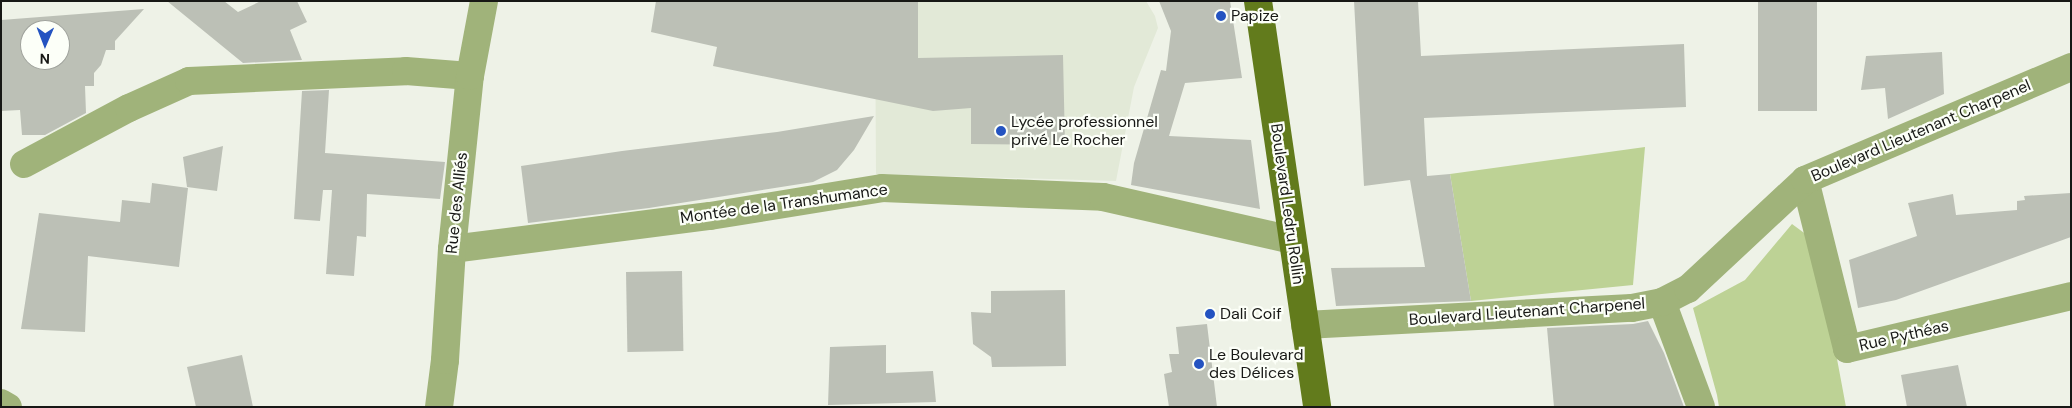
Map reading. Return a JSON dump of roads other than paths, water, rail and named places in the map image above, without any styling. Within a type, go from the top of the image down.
[{"type":"main road","name":"Boulevard Ledru Rollin","points":[[1258,1],[1317,407]]},
{"type":"street","name":"Rue des Alliés","points":[[439,407],[452,249],[470,76],[482,8]]},
{"type":"street","name":"Boulevard Lieutenant Charpenel","points":[[1305,325],[1632,308],[1662,302],[1688,289],[1806,180],[2071,67]]},
{"type":"street","points":[[24,164],[130,108],[189,81],[406,71],[470,76]]},
{"type":"street","name":"Rue Pythéas","points":[[1806,180],[1847,349],[2071,296]]},
{"type":"street","name":"Montée de la Transhumance","points":[[452,249],[710,216],[882,188],[1104,197],[1292,240]]},
{"type":"street","points":[[1662,302],[1701,407]]},
{"type":"street","points":[[1,403],[8,407]]},
{"type":"place","name":"Papize","points":[[1221,16]]},
{"type":"place","name":"Lycée professionnel privé Le Rocher","points":[[1001,131]]},
{"type":"place","name":"Dali Coif","points":[[1210,314]]},
{"type":"place","name":"Le Boulevard des Délices","points":[[1199,364]]}]
